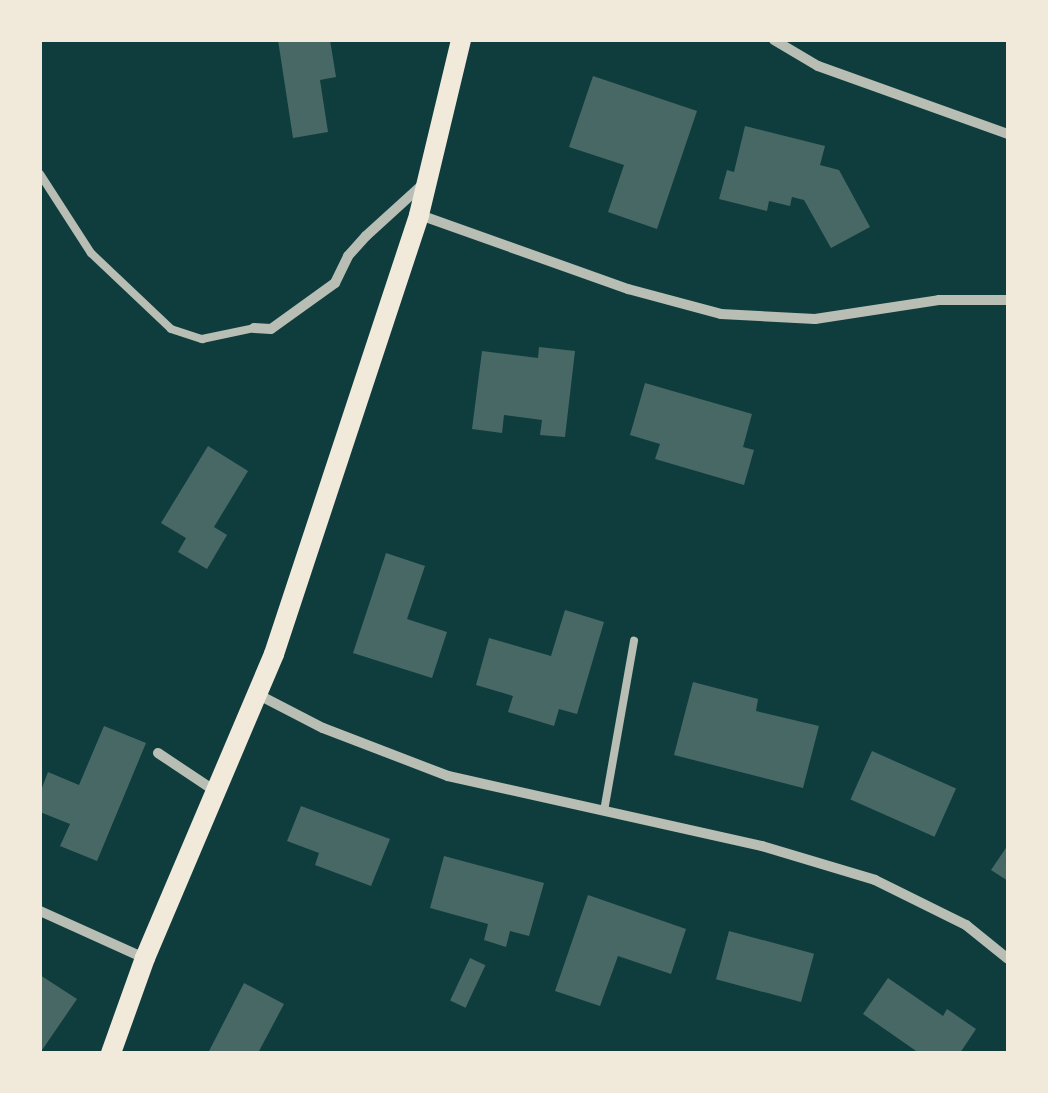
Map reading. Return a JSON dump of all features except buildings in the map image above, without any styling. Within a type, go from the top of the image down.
[{"type":"main road","points":[[111,1053],[145,958],[257,694],[419,215],[461,40]]},
{"type":"street","points":[[774,40],[818,66],[1008,134]]},
{"type":"street","points":[[254,328],[271,329],[335,283],[348,256],[428,179]]},
{"type":"street","points":[[419,215],[628,289],[721,314],[815,319],[939,300],[1008,300]]},
{"type":"street","points":[[257,694],[323,728],[448,776],[762,846],[875,880],[966,926],[1008,959]]},
{"type":"street","points":[[158,754],[216,792]]},
{"type":"street","points":[[40,911],[145,958]]},
{"type":"lane","points":[[40,174],[92,253],[171,329],[202,339],[254,328]]},
{"type":"lane","points":[[604,810],[634,641]]}]
